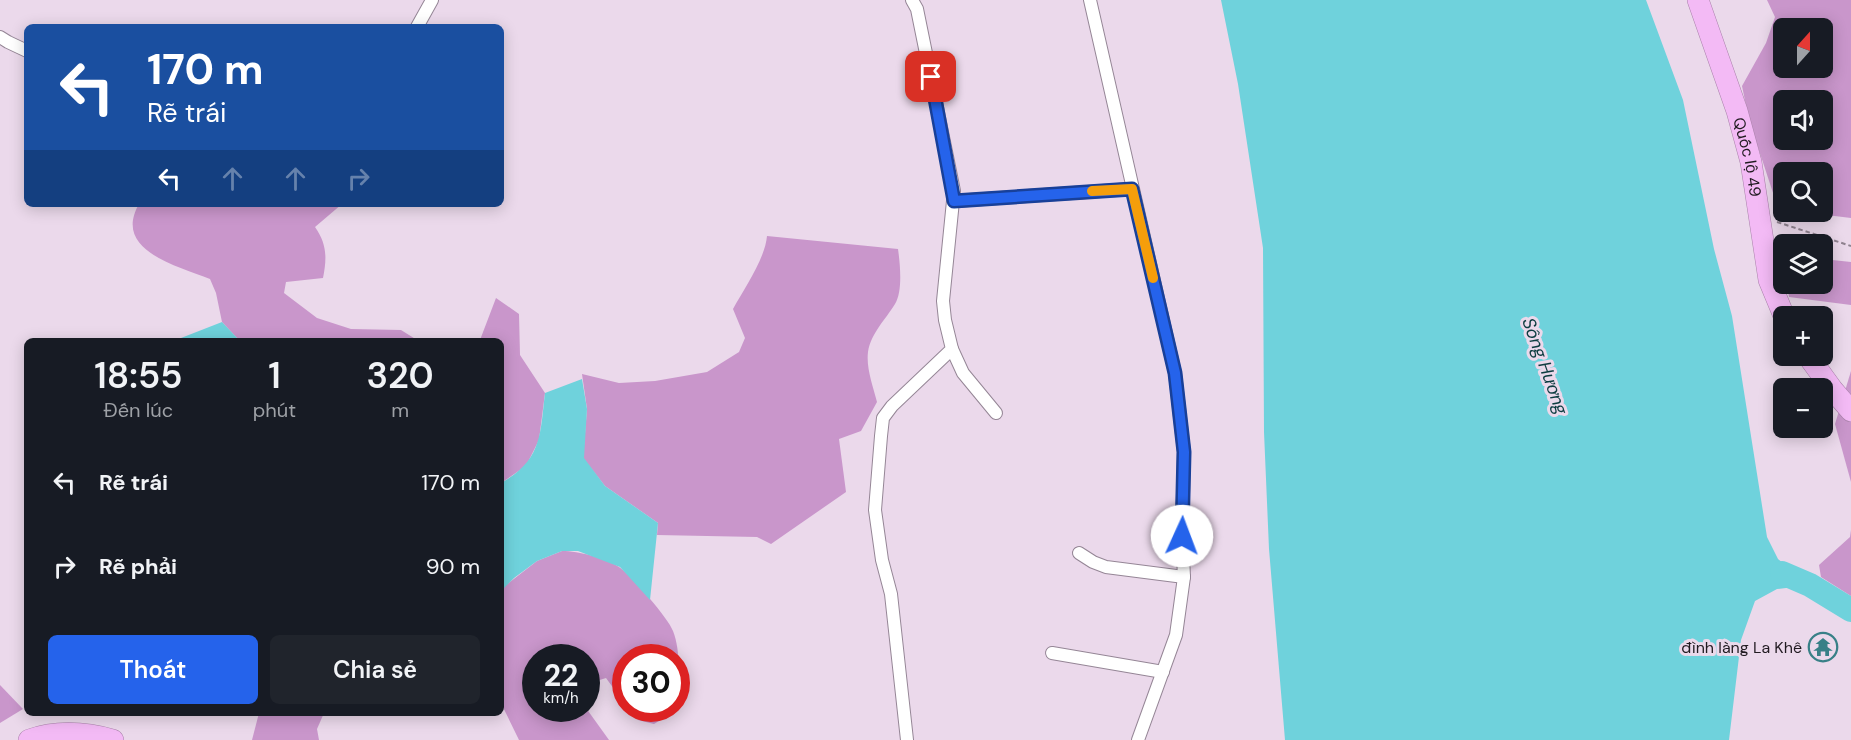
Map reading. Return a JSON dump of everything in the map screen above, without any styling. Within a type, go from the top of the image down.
[{"type":"highway","name":"Quốc lộ 49","points":[[1698,0],[1737,111],[1748,152],[1769,280],[1780,306]]},
{"type":"highway","points":[[1815,366],[1851,411]]},
{"type":"highway","points":[[29,740],[43,735],[70,733],[94,735],[113,740]]},
{"type":"street","points":[[419,24],[432,0]]},
{"type":"street","points":[[912,0],[917,9],[954,191],[943,301],[945,320],[952,349],[963,373],[996,412]]},
{"type":"street","points":[[1090,0],[1175,373],[1184,452],[1182,536],[1184,577],[1176,635],[1138,740]]},
{"type":"street","points":[[0,37],[24,49]]},
{"type":"street","points":[[954,201],[1132,189]]},
{"type":"street","points":[[907,740],[891,594],[882,560],[875,510],[883,418],[892,406],[952,349]]},
{"type":"street","points":[[1079,553],[1106,567],[1184,577]]},
{"type":"street","points":[[1052,653],[1163,672]]},
{"type":"path","points":[[1759,214],[1787,226],[1851,246]]},
{"type":"shaded area","points":[[1767,0],[1851,0],[1851,218],[1833,216],[1833,162],[1773,162],[1773,193],[1749,120],[1742,86],[1766,43],[1773,23],[1773,78],[1833,78],[1833,18],[1775,18]]},
{"type":"shaded area","points":[[138,207],[338,207],[315,227],[322,239],[325,251],[323,278],[286,282],[284,293],[317,318],[351,329],[401,330],[414,338],[237,338],[222,322],[216,293],[210,279],[166,262],[152,254],[141,245],[134,234],[133,220]]},
{"type":"shaded area","points":[[767,236],[898,249],[900,277],[898,298],[875,332],[868,352],[869,371],[877,402],[861,431],[839,439],[846,492],[771,544],[757,537],[657,535],[658,523],[605,486],[583,458],[587,409],[582,374],[619,383],[655,381],[707,372],[739,352],[745,338],[733,309],[758,264]]},
{"type":"shaded area","points":[[1833,260],[1851,262],[1851,305],[1789,297],[1789,294],[1833,294]]},
{"type":"shaded area","points":[[496,298],[519,314],[520,355],[545,393],[539,440],[526,466],[504,481],[504,338],[481,338]]},
{"type":"shaded area","points":[[1851,371],[1851,482],[1835,424]]},
{"type":"shaded area","points":[[1851,530],[1851,596],[1821,577],[1819,565],[1850,537]]},
{"type":"shaded area","points":[[562,551],[576,552],[619,567],[632,578],[670,625],[677,644],[612,644],[612,686],[606,678],[600,680],[600,644],[522,644],[522,722],[596,722],[609,740],[519,740],[504,709],[504,587],[537,561]]},
{"type":"shaded area","points":[[0,685],[23,709],[0,723]]},
{"type":"shaded area","points":[[258,716],[323,716],[317,729],[319,740],[252,740]]},
{"type":"water","name":"Sông Hương","points":[[1221,0],[1646,0],[1683,100],[1714,249],[1732,316],[1767,537],[1778,559],[1810,585],[1777,589],[1755,601],[1741,640],[1729,740],[1285,740],[1269,549],[1264,432],[1263,248],[1238,84]]},
{"type":"water","points":[[222,322],[237,338],[181,338]]},
{"type":"water","points":[[582,379],[587,409],[584,458],[605,486],[658,523],[650,600],[620,567],[578,551],[562,551],[537,561],[504,588],[504,481],[524,465],[532,455],[540,434],[545,393]]},
{"type":"waterway","points":[[1782,573],[1810,585],[1851,610]]},
{"type":"slow traffic","points":[[1092,191],[1132,189],[1153,278]]},
{"type":"place","name":"đình làng La Khê","points":[[1823,647]]},
{"type":"route","points":[[931,77],[954,191],[954,201],[1132,189],[1175,373],[1184,452],[1182,536]]}]
